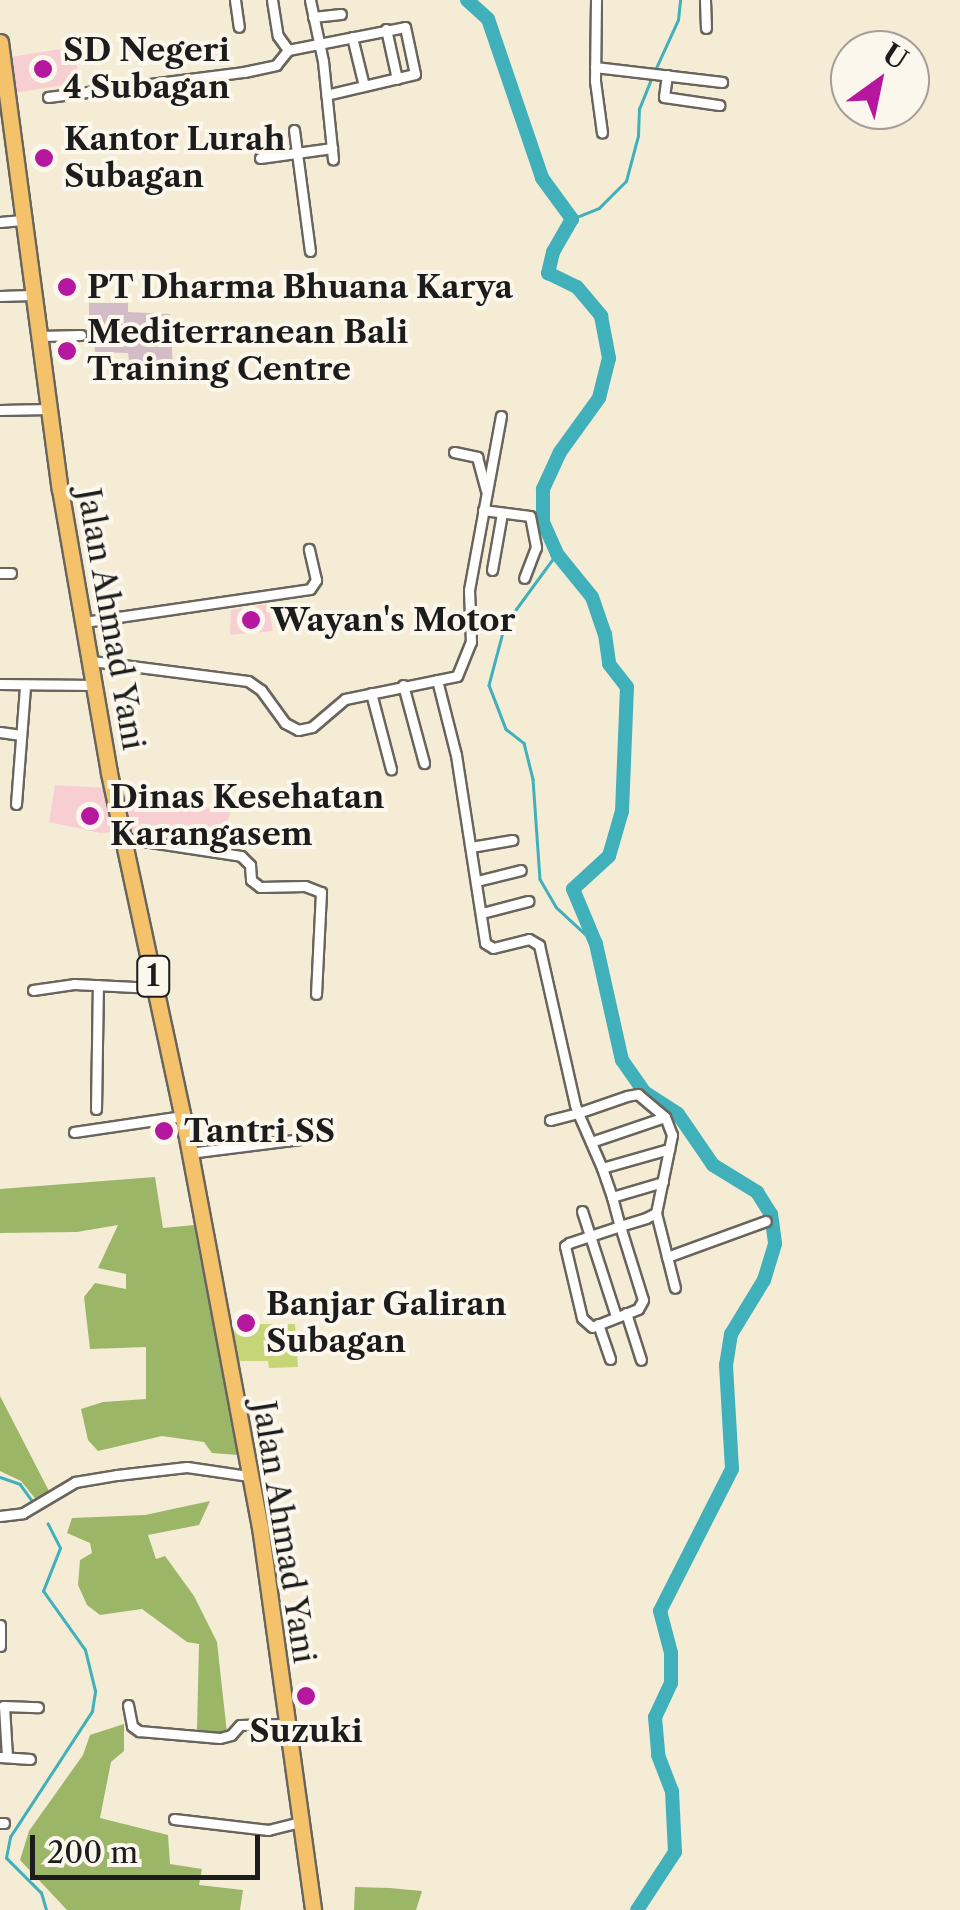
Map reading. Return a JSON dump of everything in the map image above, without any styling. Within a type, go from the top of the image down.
[{"type":"highway","name":"Jalan Ahmad Yani","points":[[0,42],[7,160],[22,220],[48,409],[94,686],[183,1116],[260,1527],[312,1910]]},
{"type":"street","points":[[235,0],[239,27]]},
{"type":"street","points":[[272,0],[278,36],[288,50]]},
{"type":"street","points":[[260,158],[333,154],[310,0]]},
{"type":"street","points":[[596,0],[595,67],[602,133]]},
{"type":"street","points":[[705,0],[706,28]]},
{"type":"street","points":[[312,18],[341,14]]},
{"type":"street","points":[[48,97],[191,82],[244,72],[276,65],[288,50],[406,28],[417,69],[397,79],[326,94]]},
{"type":"street","points":[[386,30],[397,79]]},
{"type":"street","points":[[352,37],[364,86]]},
{"type":"street","points":[[595,67],[722,82]]},
{"type":"street","points":[[667,75],[664,97],[719,105]]},
{"type":"street","points":[[294,130],[310,251]]},
{"type":"street","points":[[0,222],[22,220]]},
{"type":"street","points":[[0,296],[32,294]]},
{"type":"street","points":[[37,336],[80,335]]},
{"type":"street","points":[[0,410],[48,409]]},
{"type":"street","points":[[92,661],[248,682],[261,690],[285,723],[298,730],[312,727],[345,699],[457,676],[468,658],[469,590],[502,416]]},
{"type":"street","points":[[454,452],[477,457],[487,492]]},
{"type":"street","points":[[483,510],[530,516],[536,547],[524,578]]},
{"type":"street","points":[[492,570],[502,513]]},
{"type":"street","points":[[84,622],[310,589],[316,580],[309,549]]},
{"type":"street","points":[[437,680],[456,755],[488,947],[530,939],[539,945],[578,1113],[602,1168],[612,1197],[620,1226],[643,1300],[641,1308],[589,1327],[583,1322],[564,1251],[567,1244],[620,1226],[656,1212]]},
{"type":"street","points":[[0,684],[94,686]]},
{"type":"street","points":[[403,685],[424,763]]},
{"type":"street","points":[[16,804],[25,686]]},
{"type":"street","points":[[371,692],[391,770]]},
{"type":"street","points":[[0,732],[21,736]]},
{"type":"street","points":[[124,838],[241,856],[250,865],[251,880],[260,887],[305,886],[321,892],[316,994]]},
{"type":"street","points":[[471,848],[512,840]]},
{"type":"street","points":[[477,881],[521,870]]},
{"type":"street","points":[[482,913],[528,901]]},
{"type":"street","points":[[32,990],[98,985],[155,988]]},
{"type":"street","points":[[96,1109],[98,985]]},
{"type":"street","points":[[550,1120],[638,1094],[665,1117],[672,1134],[656,1212],[675,1288]]},
{"type":"street","points":[[74,1132],[183,1116]]},
{"type":"street","points":[[591,1142],[665,1117]]},
{"type":"street","points":[[189,1153],[302,1138]]},
{"type":"street","points":[[602,1168],[669,1149]]},
{"type":"street","points":[[612,1197],[663,1182]]},
{"type":"street","points":[[582,1210],[641,1360]]},
{"type":"street","points":[[667,1257],[766,1221]]},
{"type":"street","points":[[598,1324],[610,1359]]},
{"type":"street","points":[[0,1516],[23,1513],[75,1482],[188,1467],[249,1476]]},
{"type":"street","points":[[0,1625],[0,1646]]},
{"type":"street","points":[[128,1704],[134,1728],[158,1734],[225,1738],[240,1725],[284,1724]]},
{"type":"street","points":[[30,1758],[4,1757],[2,1706],[38,1707]]},
{"type":"street","points":[[174,1818],[268,1830],[299,1822]]},
{"type":"shaded area","name":"SD Negeri 4 Subagan","points":[[74,47],[80,83],[14,93],[9,57]]},
{"type":"shaded area","points":[[89,303],[128,303],[128,312],[170,314],[173,368],[130,367],[128,353],[95,352],[94,341],[81,341],[81,334],[89,333]]},
{"type":"shaded area","name":"Wayan's Motor","points":[[268,604],[273,631],[230,635],[231,610]]},
{"type":"shaded area","points":[[55,785],[106,788],[115,832],[100,833],[49,822]]},
{"type":"shaded area","points":[[119,794],[231,811],[217,853],[127,832]]},
{"type":"green space","points":[[155,1177],[163,1228],[194,1225],[238,1455],[212,1453],[204,1442],[162,1436],[98,1451],[88,1440],[81,1409],[103,1402],[146,1399],[146,1347],[90,1349],[84,1297],[95,1283],[126,1289],[126,1274],[98,1268],[118,1225],[77,1232],[0,1233],[0,1189]]},
{"type":"green space","points":[[224,1324],[295,1324],[298,1367],[269,1368],[268,1361],[229,1361]]},
{"type":"green space","points":[[0,1396],[51,1495],[38,1502],[21,1481],[0,1471]]},
{"type":"green space","points":[[210,1501],[199,1525],[148,1535],[156,1559],[165,1556],[194,1596],[217,1642],[227,1733],[197,1730],[199,1644],[187,1642],[142,1609],[100,1615],[87,1605],[78,1585],[80,1560],[92,1553],[90,1543],[67,1533],[72,1518],[145,1515]]},
{"type":"green space","points":[[124,1724],[124,1751],[111,1762],[100,1818],[168,1835],[170,1864],[202,1869],[199,1885],[243,1890],[240,1910],[67,1910],[20,1860],[29,1831],[83,1755],[90,1735]]},
{"type":"green space","points":[[355,1887],[422,1891],[416,1910],[354,1910]]},
{"type":"waterway","points":[[467,0],[488,19],[542,178],[572,219],[553,252],[548,273],[577,287],[601,316],[609,358],[599,398],[560,452],[543,489],[543,522],[557,554],[592,597],[605,634],[609,664],[627,687],[622,811],[609,856],[573,889],[596,944],[622,1060],[644,1092],[678,1114],[713,1165],[757,1192],[771,1214],[775,1244],[764,1280],[731,1334],[726,1365],[732,1469],[660,1611],[671,1653],[671,1683],[655,1717],[658,1755],[672,1791],[675,1852],[637,1910]]},
{"type":"waterway","points":[[656,68],[678,20],[680,0]]},
{"type":"waterway","points":[[572,219],[599,208],[626,181],[638,136],[639,109],[652,76]]},
{"type":"waterway","points":[[557,554],[505,625],[489,685],[506,729],[524,743],[533,779],[540,879],[556,907],[596,944]]},
{"type":"waterway","points":[[0,1477],[20,1484],[33,1502]]},
{"type":"waterway","points":[[46,1910],[41,1893],[6,1858],[10,1837],[92,1711],[95,1691],[85,1650],[43,1591],[60,1548],[48,1524]]},
{"type":"place","name":"SD Negeri 4 Subagan","points":[[43,69]]},
{"type":"place","name":"Kantor Lurah Subagan","points":[[44,158]]},
{"type":"place","name":"PT Dharma Bhuana Karya","points":[[67,287]]},
{"type":"place","name":"Mediterranean Bali Training Centre","points":[[67,351]]},
{"type":"place","name":"Wayan's Motor","points":[[251,620]]},
{"type":"place","name":"Dinas Kesehatan Karangasem","points":[[90,816]]},
{"type":"place","name":"Tantri SS","points":[[164,1131]]},
{"type":"place","name":"Banjar Galiran Subagan","points":[[246,1323]]},
{"type":"place","name":"Suzuki","points":[[306,1696]]}]
